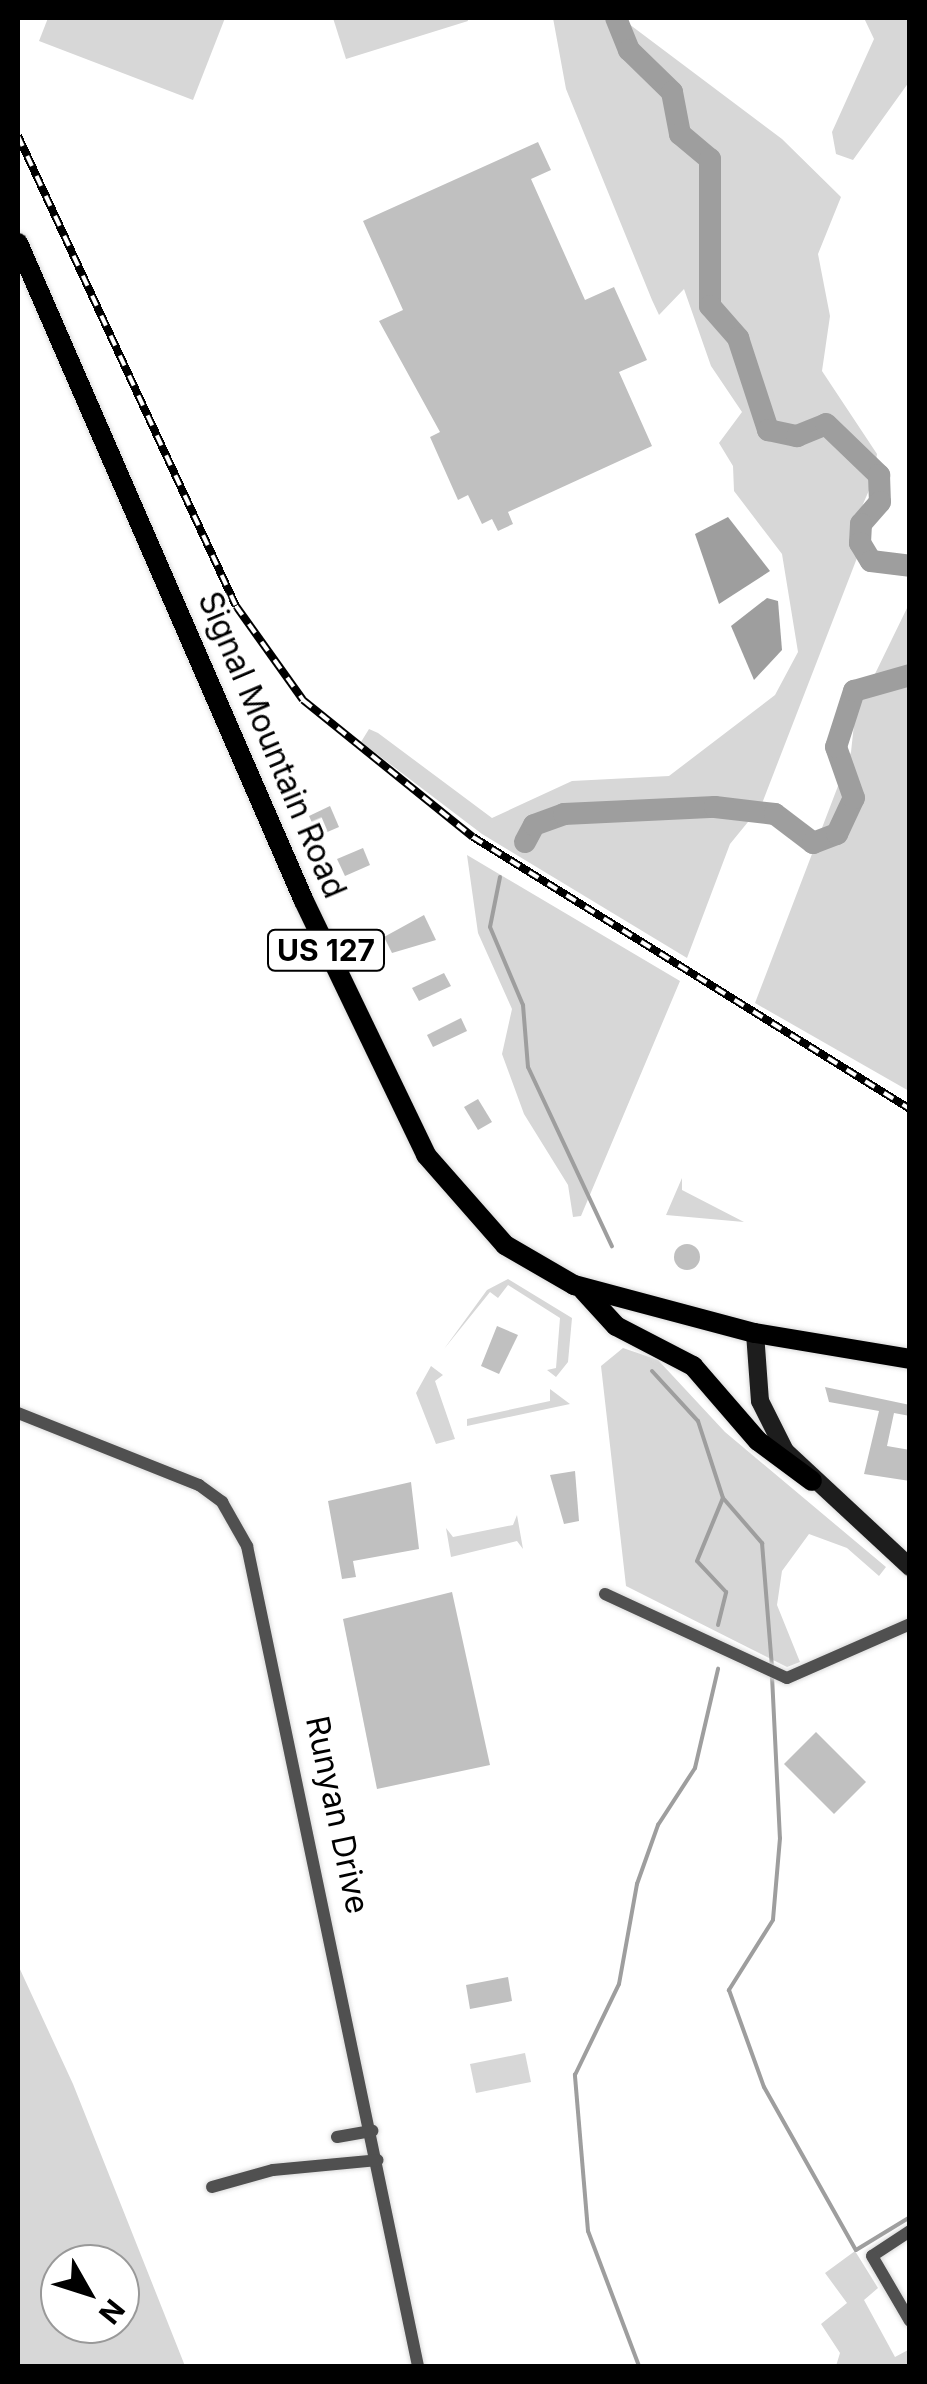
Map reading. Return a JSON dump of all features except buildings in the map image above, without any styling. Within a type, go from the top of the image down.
[{"type":"main road","name":"Signal Mountain Road","points":[[18,243],[397,1104],[426,1155],[506,1245],[582,1288],[754,1333],[910,1359]]},
{"type":"main road","points":[[582,1288],[616,1326],[694,1366],[758,1441],[812,1481],[910,1566]]},
{"type":"main road","points":[[754,1333],[770,1428],[812,1481]]},
{"type":"street","name":"Runyan Drive","points":[[18,1413],[199,1485],[233,1516],[292,1729],[418,2366]]},
{"type":"street","points":[[605,1594],[788,1678],[910,1624]]},
{"type":"street","points":[[337,2137],[372,2131]]},
{"type":"street","points":[[212,2187],[274,2170],[378,2160]]},
{"type":"street","points":[[910,2231],[872,2256],[910,2320]]},
{"type":"shaded area","points":[[48,18],[225,18],[193,100],[39,41]]},
{"type":"shaded area","points":[[333,18],[467,18],[468,21],[346,59]]},
{"type":"shaded area","points":[[553,18],[621,18],[782,139],[841,197],[818,254],[830,316],[822,371],[877,454],[873,481],[854,525],[857,558],[761,806],[730,844],[687,958],[482,834],[361,742],[369,729],[378,733],[492,818],[572,781],[669,776],[775,695],[798,652],[782,554],[734,491],[733,466],[719,443],[742,412],[711,366],[684,289],[659,315],[566,89]]},
{"type":"shaded area","points":[[864,18],[909,18],[909,82],[853,160],[836,154],[832,132],[874,39]]},
{"type":"shaded area","points":[[728,517],[770,571],[719,604],[695,534]]},
{"type":"shaded area","points":[[767,598],[778,601],[782,650],[754,680],[731,626]]},
{"type":"shaded area","points":[[909,604],[909,1091],[755,1003],[851,752],[855,715]]},
{"type":"shaded area","points":[[467,855],[680,981],[581,1216],[573,1217],[568,1185],[524,1114],[502,1054],[512,1009],[478,933]]},
{"type":"shaded area","points":[[682,1178],[682,1190],[744,1222],[666,1215]]},
{"type":"shaded area","points":[[508,1279],[572,1318],[568,1362],[556,1377],[547,1370],[556,1368],[560,1318],[508,1285],[498,1298],[490,1292],[444,1349],[487,1290]]},
{"type":"shaded area","points":[[623,1348],[658,1360],[725,1432],[886,1567],[879,1576],[847,1548],[809,1534],[782,1571],[777,1605],[800,1662],[787,1667],[626,1586],[601,1366]]},
{"type":"shaded area","points":[[431,1366],[443,1375],[435,1381],[455,1439],[436,1444],[416,1393]]},
{"type":"shaded area","points":[[550,1389],[570,1404],[467,1426],[467,1419],[550,1401]]},
{"type":"shaded area","points":[[517,1515],[523,1549],[517,1541],[451,1557],[446,1528],[453,1537],[513,1525]]},
{"type":"shaded area","points":[[18,1965],[73,2084],[137,2244],[40,2244],[40,2344],[140,2344],[140,2253],[185,2366],[18,2366]]},
{"type":"shaded area","points":[[525,2053],[531,2082],[476,2093],[470,2064]]},
{"type":"shaded area","points":[[855,2251],[878,2288],[864,2300],[895,2357],[908,2350],[909,2366],[836,2366],[840,2353],[821,2324],[847,2303],[825,2273]]},
{"type":"waterway","points":[[616,18],[629,50],[672,92],[680,134],[710,159],[710,306],[738,338],[768,430],[797,436],[826,424],[879,475],[880,502],[861,524],[860,543],[871,561],[910,566]]},
{"type":"waterway","points":[[525,842],[534,825],[564,814],[715,807],[775,814],[813,843],[837,834],[854,798],[836,747],[854,691],[910,675]]},
{"type":"waterway","points":[[500,877],[490,927],[523,1005],[528,1067],[612,1246]]},
{"type":"waterway","points":[[652,1371],[698,1421],[723,1498],[762,1543],[772,1667]]},
{"type":"waterway","points":[[718,1625],[726,1592],[697,1561],[723,1498]]},
{"type":"waterway","points":[[639,2366],[588,2231],[575,2075],[619,1984],[637,1884],[658,1825],[695,1768],[718,1669]]},
{"type":"waterway","points":[[772,1676],[780,1838],[773,1920],[729,1990],[764,2087],[856,2250],[910,2217]]},
{"type":"railway","points":[[18,136],[236,606],[303,700],[473,837],[910,1109]]}]
